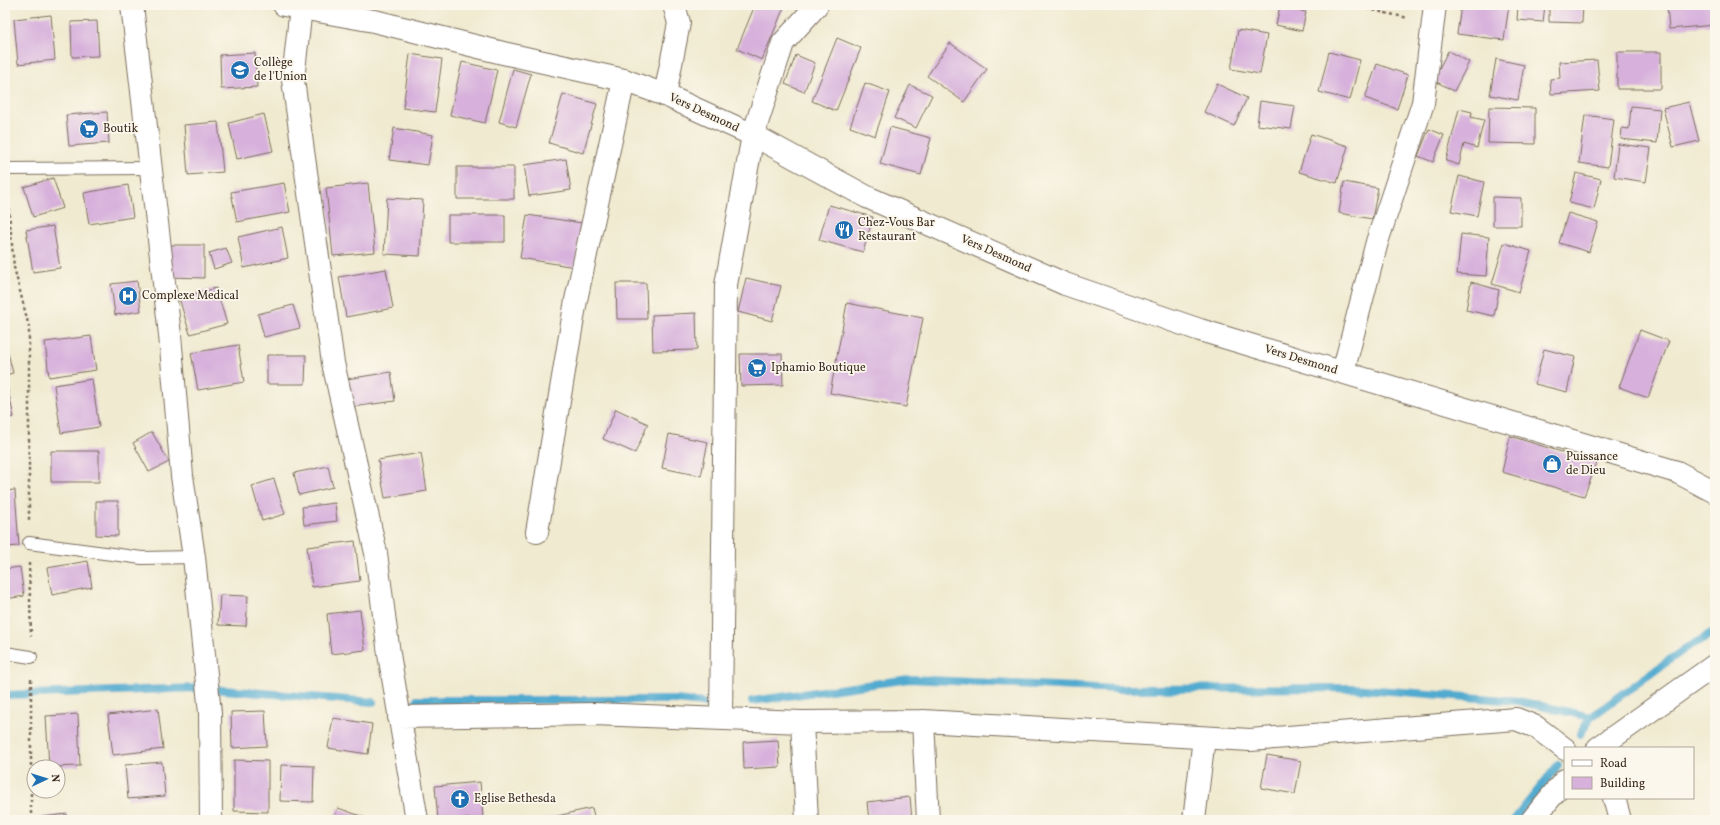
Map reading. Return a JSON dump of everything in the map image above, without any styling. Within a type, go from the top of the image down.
[{"type":"street","points":[[132,5],[170,335],[182,476],[194,557],[209,703],[211,820]]},
{"type":"street","points":[[665,95],[679,23],[674,5]]},
{"type":"street","points":[[721,718],[726,284],[753,136],[783,43],[817,5]]},
{"type":"street","points":[[292,6],[294,80],[333,363],[376,553],[389,654],[417,820]]},
{"type":"street","name":"Vers Desmond","points":[[292,6],[374,21],[503,53],[624,80],[665,95],[753,136],[867,197],[1065,284],[1200,330],[1677,472],[1715,492]]},
{"type":"street","points":[[1343,372],[1377,242],[1423,103],[1433,14]]},
{"type":"street","points":[[537,532],[576,300],[624,80]]},
{"type":"street","points":[[1599,747],[1715,665]]},
{"type":"street","points":[[399,717],[594,714],[802,722],[922,721],[1250,740],[1516,719],[1536,727],[1564,748]]},
{"type":"street","points":[[922,721],[928,820]]},
{"type":"street","points":[[802,722],[807,820]]},
{"type":"street","points":[[1194,820],[1204,738]]},
{"type":"street","points":[[1532,820],[1564,781]]},
{"type":"street","points":[[1614,799],[1620,820]]},
{"type":"lane","points":[[5,169],[151,168]]},
{"type":"lane","points":[[29,543],[142,558],[194,557]]},
{"type":"lane","points":[[5,653],[31,657]]},
{"type":"path","points":[[1350,5],[1433,14]]},
{"type":"path","points":[[6,187],[14,266],[29,327],[31,820]]},
{"type":"building","points":[[755,5],[785,5],[762,60],[737,49]]},
{"type":"building","points":[[1461,5],[1509,5],[1504,40],[1457,34]]},
{"type":"building","points":[[1518,5],[1545,5],[1543,22],[1517,20]]},
{"type":"building","points":[[1549,5],[1583,5],[1582,23],[1549,22]]},
{"type":"building","points":[[1667,5],[1715,5],[1715,25],[1669,29]]},
{"type":"building","points":[[1280,6],[1306,12],[1302,31],[1276,25]]},
{"type":"building","points":[[51,15],[55,60],[18,64],[14,19]]},
{"type":"building","points":[[97,21],[99,56],[72,57],[71,22]]},
{"type":"building","points":[[1238,30],[1267,35],[1260,74],[1231,69]]},
{"type":"building","points":[[837,38],[861,48],[836,111],[812,101]]},
{"type":"building","points":[[950,43],[987,69],[964,102],[927,76]]},
{"type":"building","points":[[1448,51],[1469,62],[1454,91],[1433,80]]},
{"type":"building","points":[[1329,52],[1360,60],[1350,100],[1319,92]]},
{"type":"building","points":[[1617,52],[1661,52],[1661,89],[1617,89]]},
{"type":"building","points":[[255,53],[257,87],[221,89],[220,55]]},
{"type":"building","points":[[410,54],[442,59],[435,112],[403,108]]},
{"type":"building","points":[[796,55],[815,63],[804,92],[785,84]]},
{"type":"building","points":[[1496,59],[1524,65],[1518,100],[1490,95]]},
{"type":"building","points":[[1597,60],[1600,91],[1551,94],[1550,79],[1560,78],[1559,62]]},
{"type":"building","points":[[462,62],[497,70],[485,123],[450,115]]},
{"type":"building","points":[[1377,64],[1408,75],[1397,109],[1365,98]]},
{"type":"building","points":[[513,69],[531,74],[516,127],[499,122]]},
{"type":"building","points":[[865,83],[890,92],[875,136],[850,127]]},
{"type":"building","points":[[1217,84],[1247,98],[1234,126],[1204,112]]},
{"type":"building","points":[[910,85],[932,95],[916,128],[894,118]]},
{"type":"building","points":[[563,94],[597,104],[583,153],[549,143]]},
{"type":"building","points":[[1260,101],[1295,106],[1291,129],[1257,125]]},
{"type":"building","points":[[1689,102],[1699,141],[1673,147],[1663,108]]},
{"type":"building","points":[[1631,106],[1660,109],[1657,143],[1621,139],[1622,128],[1629,129]]},
{"type":"building","points":[[1489,107],[1535,108],[1535,144],[1488,143]]},
{"type":"building","points":[[1459,109],[1472,112],[1471,117],[1484,120],[1477,148],[1464,144],[1459,165],[1446,161]]},
{"type":"building","points":[[107,112],[109,143],[69,146],[66,115]]},
{"type":"building","points":[[264,114],[273,151],[237,159],[229,123]]},
{"type":"building","points":[[1585,115],[1614,119],[1608,167],[1579,163]]},
{"type":"building","points":[[218,122],[223,172],[188,175],[184,125]]},
{"type":"building","points":[[890,127],[931,138],[921,175],[880,164]]},
{"type":"building","points":[[394,128],[433,135],[428,165],[389,160]]},
{"type":"building","points":[[1429,129],[1444,135],[1433,162],[1418,156]]},
{"type":"building","points":[[1311,134],[1348,146],[1337,183],[1299,172]]},
{"type":"building","points":[[1618,144],[1651,148],[1646,182],[1614,177]]},
{"type":"building","points":[[566,159],[571,190],[529,196],[524,165]]},
{"type":"building","points":[[457,167],[514,167],[514,199],[457,199]]},
{"type":"building","points":[[1576,173],[1601,179],[1594,209],[1569,203]]},
{"type":"building","points":[[1459,176],[1484,182],[1477,216],[1451,211]]},
{"type":"building","points":[[53,178],[63,208],[33,217],[24,187]]},
{"type":"building","points":[[1344,182],[1378,188],[1372,219],[1339,213]]},
{"type":"building","points":[[284,183],[290,212],[237,222],[231,192]]},
{"type":"building","points":[[368,183],[375,252],[333,256],[326,188]]},
{"type":"building","points":[[128,185],[133,217],[89,224],[84,193]]},
{"type":"building","points":[[1493,197],[1521,198],[1521,226],[1493,226]]},
{"type":"building","points":[[387,198],[423,200],[420,256],[384,254]]},
{"type":"building","points":[[829,205],[873,217],[863,252],[819,240]]},
{"type":"building","points":[[1568,213],[1598,222],[1589,252],[1559,243]]},
{"type":"building","points":[[448,215],[505,215],[505,242],[448,242]]},
{"type":"building","points":[[527,215],[582,223],[575,267],[520,258]]},
{"type":"building","points":[[53,226],[60,268],[33,272],[26,230]]},
{"type":"building","points":[[282,227],[288,258],[244,268],[238,237]]},
{"type":"building","points":[[1461,234],[1489,237],[1486,276],[1457,274]]},
{"type":"building","points":[[1504,243],[1531,251],[1519,292],[1492,284]]},
{"type":"building","points":[[168,245],[204,245],[204,278],[168,277]]},
{"type":"building","points":[[226,248],[232,263],[214,269],[209,253]]},
{"type":"building","points":[[386,269],[393,308],[346,317],[339,277]]},
{"type":"building","points":[[746,278],[781,286],[772,321],[738,312]]},
{"type":"building","points":[[137,281],[141,311],[115,315],[111,284]]},
{"type":"building","points":[[1471,282],[1499,290],[1494,316],[1466,310]]},
{"type":"building","points":[[616,283],[646,283],[647,319],[617,319]]},
{"type":"building","points":[[216,288],[227,324],[190,334],[179,298]]},
{"type":"building","points":[[847,303],[923,318],[906,407],[830,393]]},
{"type":"building","points":[[293,305],[300,328],[264,337],[258,314]]},
{"type":"building","points":[[696,313],[697,350],[653,351],[652,315]]},
{"type":"building","points":[[1640,330],[1669,341],[1648,398],[1619,387]]},
{"type":"building","points":[[91,336],[96,370],[49,377],[45,342]]},
{"type":"building","points":[[5,341],[13,373],[5,375]]},
{"type":"building","points":[[238,345],[244,382],[198,390],[191,353]]},
{"type":"building","points":[[1544,349],[1575,357],[1567,392],[1535,384]]},
{"type":"building","points":[[740,354],[782,354],[783,385],[741,386]]},
{"type":"building","points":[[267,355],[306,355],[305,384],[267,384]]},
{"type":"building","points":[[391,372],[395,401],[352,407],[347,379]]},
{"type":"building","points":[[92,379],[99,427],[61,433],[54,385]]},
{"type":"building","points":[[8,390],[14,417],[5,419],[5,391]]},
{"type":"building","points":[[616,409],[648,424],[635,453],[603,439]]},
{"type":"building","points":[[152,432],[169,462],[149,472],[133,443]]},
{"type":"building","points":[[669,434],[708,442],[701,476],[662,468]]},
{"type":"building","points":[[1510,436],[1597,463],[1584,496],[1502,472]]},
{"type":"building","points":[[51,451],[99,451],[99,482],[51,482]]},
{"type":"building","points":[[421,453],[427,491],[385,498],[378,460]]},
{"type":"building","points":[[328,466],[333,487],[299,495],[294,473]]},
{"type":"building","points":[[274,479],[285,514],[262,521],[252,486]]},
{"type":"building","points":[[15,490],[19,546],[5,547],[5,491]]},
{"type":"building","points":[[96,501],[118,501],[118,536],[96,535]]},
{"type":"building","points":[[335,503],[337,521],[304,525],[302,507]]},
{"type":"building","points":[[355,541],[360,581],[312,587],[307,547]]},
{"type":"building","points":[[88,561],[92,587],[52,595],[47,568]]},
{"type":"building","points":[[20,567],[24,596],[5,599],[5,569]]},
{"type":"building","points":[[220,595],[248,596],[246,626],[218,625]]},
{"type":"building","points":[[360,610],[365,650],[331,654],[327,614]]},
{"type":"building","points":[[158,709],[163,749],[113,755],[108,715]]},
{"type":"building","points":[[265,711],[267,746],[232,748],[231,712]]},
{"type":"building","points":[[78,714],[80,766],[66,766],[66,759],[49,759],[46,716]]},
{"type":"building","points":[[333,718],[372,724],[368,754],[328,748]]},
{"type":"building","points":[[778,740],[780,767],[744,769],[743,742]]},
{"type":"building","points":[[1267,755],[1301,761],[1295,794],[1261,788]]},
{"type":"building","points":[[234,760],[268,761],[268,812],[234,811]]},
{"type":"building","points":[[162,762],[165,796],[128,799],[125,765]]},
{"type":"building","points":[[281,765],[314,766],[313,802],[280,801]]},
{"type":"building","points":[[480,782],[483,818],[438,820],[435,786]]},
{"type":"building","points":[[910,797],[912,820],[869,820],[867,802]]},
{"type":"building","points":[[338,808],[372,820],[333,820]]},
{"type":"building","points":[[592,808],[595,820],[544,820],[544,819]]},
{"type":"building","points":[[67,814],[67,820],[42,820],[42,817]]},
{"type":"waterway","points":[[1580,734],[1591,717],[1686,648],[1715,632]]},
{"type":"waterway","points":[[752,701],[909,679],[1118,689],[1352,688],[1518,701],[1591,717]]},
{"type":"waterway","points":[[5,695],[198,688],[373,702]]},
{"type":"waterway","points":[[417,700],[676,700],[703,703]]},
{"type":"waterway","points":[[1514,820],[1558,765]]},
{"type":"place","name":"Collège de l'Union","points":[[240,70]]},
{"type":"place","name":"Boutik","points":[[89,129]]},
{"type":"place","name":"Chez-Vous Bar Restaurant","points":[[844,230]]},
{"type":"place","name":"Complexe Medical","points":[[128,296]]},
{"type":"place","name":"Iphamio Boutique","points":[[757,368]]},
{"type":"place","name":"Puissance de Dieu","points":[[1552,464]]},
{"type":"place","name":"Eglise Bethesda","points":[[460,799]]}]
